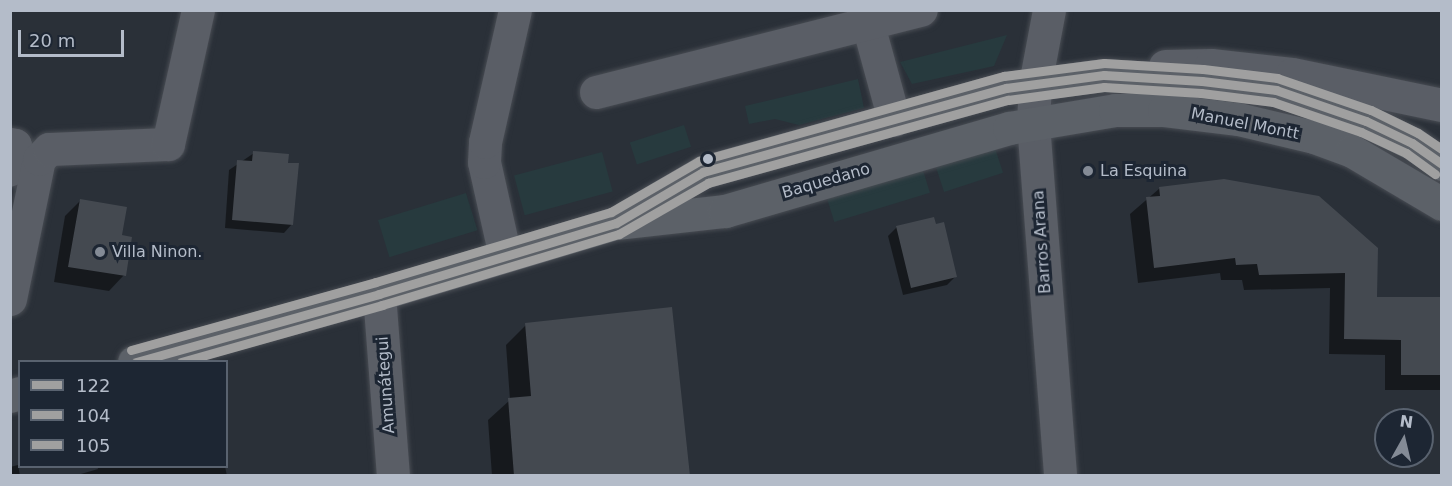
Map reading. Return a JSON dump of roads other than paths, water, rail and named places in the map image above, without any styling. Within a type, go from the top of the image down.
[{"type":"main road","name":"Baquedano","points":[[616,224],[703,172],[995,91],[1104,75]]},
{"type":"main road","name":"Manuel Montt","points":[[1104,75],[1202,81],[1276,90],[1366,121],[1412,143],[1442,165]]},
{"type":"main road","name":"Manuel Montt","points":[[1033,123],[1115,110],[1164,110],[1238,119],[1314,137],[1352,152],[1442,204]]},
{"type":"main road","name":"Baquedano","points":[[141,360],[379,294],[616,224],[725,211],[1033,123]]},
{"type":"street","points":[[10,299],[39,159],[50,149],[168,144],[198,10]]},
{"type":"street","points":[[505,256],[484,162],[485,142],[515,10]]},
{"type":"street","points":[[596,92],[865,17],[921,10]]},
{"type":"street","name":"Barros Arana","points":[[1049,10],[1035,84],[1033,123],[1060,476]]},
{"type":"street","points":[[865,17],[894,120]]},
{"type":"street","name":"Baquedano","points":[[1104,75],[1149,66],[1212,65],[1292,74],[1442,105]]},
{"type":"street","points":[[10,144],[15,145],[10,169]]},
{"type":"street","name":"Amunátegui","points":[[379,294],[393,476]]},
{"type":"place","name":"La Esquina","points":[[1088,171]]},
{"type":"place","name":"Villa Ninon.","points":[[100,252]]}]
